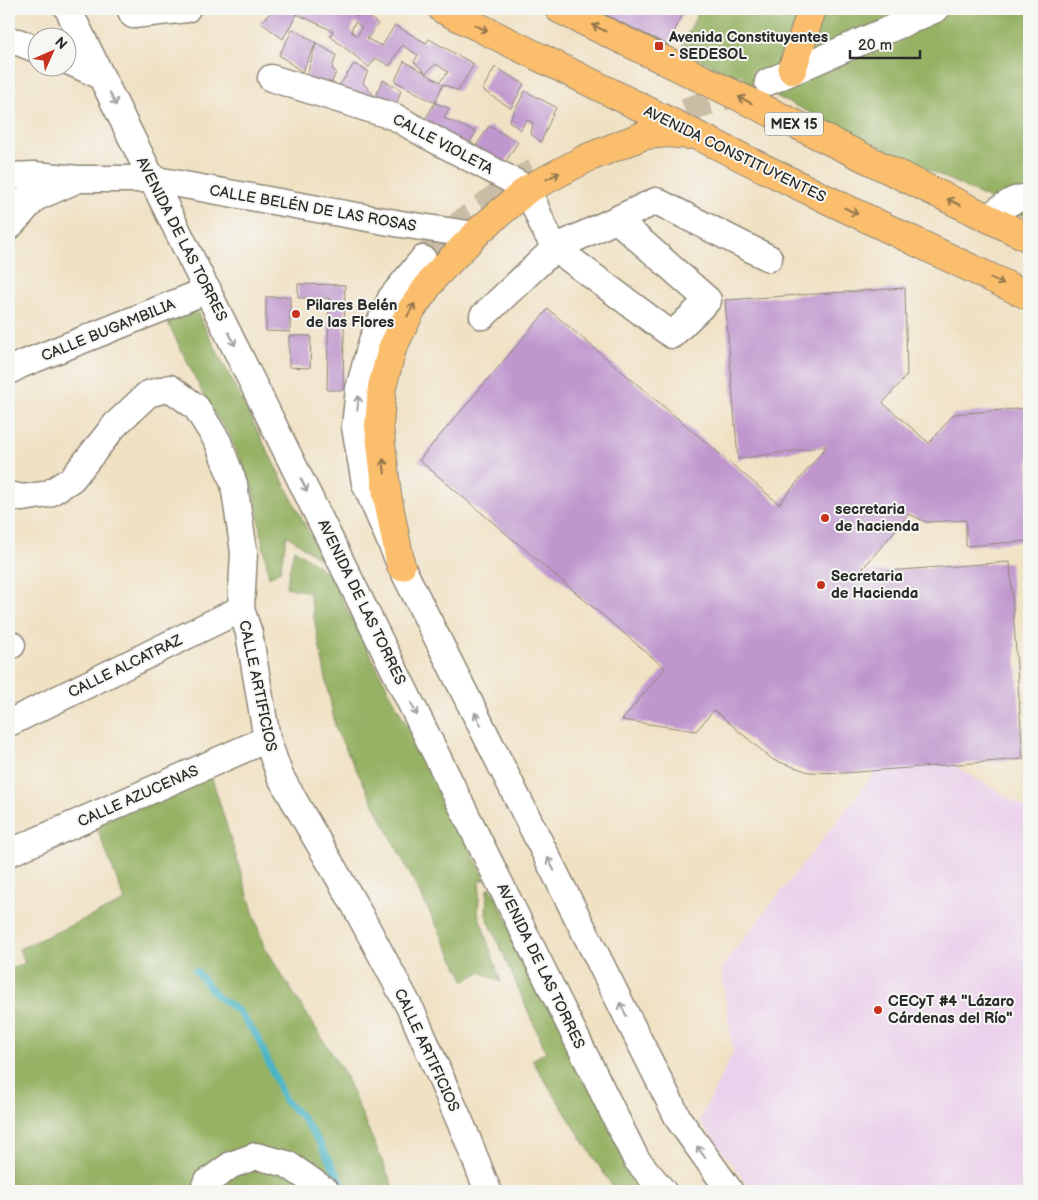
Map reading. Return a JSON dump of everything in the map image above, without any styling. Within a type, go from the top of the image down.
[{"type":"highway","name":"AVENIDA CONSTITUYENTES","points":[[442,9],[1029,296]]},
{"type":"highway","name":"MEX 15","points":[[559,9],[1029,238]]},
{"type":"highway","points":[[792,70],[812,9]]},
{"type":"highway","points":[[401,566],[387,495],[379,426],[382,388],[392,349],[411,310],[435,276],[475,235],[528,189],[587,158],[645,134],[669,133],[700,136]]},
{"type":"street","name":"AVENIDA DE LAS TORRES","points":[[68,9],[636,1160],[663,1191]]},
{"type":"street","points":[[130,9],[133,15],[187,9]]},
{"type":"street","points":[[768,82],[936,9]]},
{"type":"street","points":[[9,42],[18,42],[28,46]]},
{"type":"street","points":[[78,66],[101,76]]},
{"type":"street","name":"CALLE VIOLETA","points":[[270,78],[395,117],[528,189]]},
{"type":"street","name":"CALLE BELÉN DE LAS ROSAS","points":[[9,176],[35,175],[79,179],[151,179],[401,224],[475,235]]},
{"type":"street","points":[[9,206],[35,198],[79,179]]},
{"type":"street","points":[[528,189],[543,226],[555,248],[672,335],[708,300],[617,220]]},
{"type":"street","points":[[987,218],[1008,203],[1025,197],[1029,198]]},
{"type":"street","points":[[9,227],[35,198]]},
{"type":"street","points":[[483,316],[555,248],[656,201],[769,258]]},
{"type":"street","points":[[423,259],[391,298],[372,341],[359,389],[355,428],[365,483],[401,566],[679,1120],[730,1191]]},
{"type":"street","name":"CALLE BUGAMBILIA","points":[[9,371],[208,290]]},
{"type":"street","name":"CALLE ARTIFICIOS","points":[[13,499],[48,494],[72,479],[115,425],[148,394],[170,388],[196,406],[218,442],[234,484],[244,552],[240,609],[249,633],[267,740],[280,776],[354,904],[412,1012],[488,1191]]},
{"type":"street","name":"CALLE ALCATRAZ","points":[[9,723],[240,609]]},
{"type":"street","name":"CALLE AZUCENAS","points":[[9,853],[267,740]]},
{"type":"street","points":[[203,1191],[206,1183],[231,1165],[256,1156],[287,1164],[326,1191]]},
{"type":"shaded area","name":"CECyT #4 \"Lázaro Cárdenas del Río\"","points":[[951,764],[1029,810],[1029,1191],[753,1191],[699,1121],[733,1052],[721,968],[877,770]]},
{"type":"green space","points":[[700,9],[1029,9],[1029,218],[680,50]]},
{"type":"green space","points":[[196,310],[324,562],[287,535],[280,571],[269,577],[253,489],[229,434],[210,408],[167,321]]},
{"type":"green space","points":[[294,549],[329,574],[486,880],[480,880],[478,913],[501,982],[480,972],[465,981],[336,730],[309,592],[286,587]]},
{"type":"green space","points":[[211,775],[264,947],[343,1071],[395,1191],[9,1191],[9,970],[25,963],[19,949],[125,901],[96,825]]},
{"type":"green space","points":[[491,888],[648,1191],[615,1191],[532,1060],[546,1052],[486,915],[487,889]]},
{"type":"building","points":[[275,9],[293,9],[297,14],[283,39],[260,22]]},
{"type":"building","points":[[300,9],[346,9],[358,17],[361,10],[378,24],[367,39],[382,46],[395,25],[426,43],[429,39],[474,64],[458,91],[443,84],[435,103],[395,81],[404,61],[440,82],[448,72],[436,64],[426,73],[414,62],[418,55],[402,45],[390,66],[376,58],[369,67],[330,36],[333,31],[297,14]],"holes":[[[355,22],[362,27],[357,36],[351,31]]]},
{"type":"building","points":[[593,9],[685,9],[668,45]]},
{"type":"building","points":[[293,29],[336,55],[332,69],[336,72],[327,93],[306,79],[316,43],[302,72],[279,55]]},
{"type":"building","points":[[354,64],[368,71],[363,83],[380,102],[337,89]]},
{"type":"building","points":[[495,67],[524,84],[511,108],[482,90]]},
{"type":"building","points":[[383,80],[401,90],[396,106],[376,95]]},
{"type":"building","points":[[525,91],[556,107],[541,142],[531,134],[533,123],[527,120],[520,130],[509,121]]},
{"type":"building","points":[[435,103],[449,108],[444,118],[476,132],[465,151],[421,126]]},
{"type":"building","points":[[489,126],[518,142],[501,169],[469,157]]},
{"type":"building","points":[[298,284],[345,285],[343,390],[327,390],[329,298],[298,298]]},
{"type":"building","points":[[905,288],[907,375],[883,403],[929,443],[954,414],[1029,408],[1029,541],[966,546],[966,520],[926,522],[909,514],[859,573],[1010,562],[1023,759],[844,773],[809,772],[773,760],[714,710],[696,731],[622,720],[665,668],[419,460],[548,309],[779,504],[827,446],[738,459],[725,300]]},
{"type":"building","points":[[266,297],[290,297],[290,332],[266,331]]},
{"type":"building","points":[[289,336],[311,336],[310,368],[289,367]]},
{"type":"waterway","points":[[196,971],[217,996],[238,1011],[258,1038],[285,1101],[301,1116],[319,1142],[345,1188]]},
{"type":"tunnel","points":[[648,124],[768,82]]},
{"type":"tunnel","points":[[423,259],[461,223],[521,178],[534,172]]},
{"type":"place","name":"Avenida Constituyentes - SEDESOL","points":[[659,46]]},
{"type":"place","name":"Pilares Belén de las Flores","points":[[296,314]]},
{"type":"place","name":"secretaria de hacienda","points":[[825,518]]},
{"type":"place","name":"Secretaria de Hacienda","points":[[821,585]]},
{"type":"place","name":"CECyT #4 \"Lázaro Cárdenas del Río\"","points":[[878,1010]]}]
